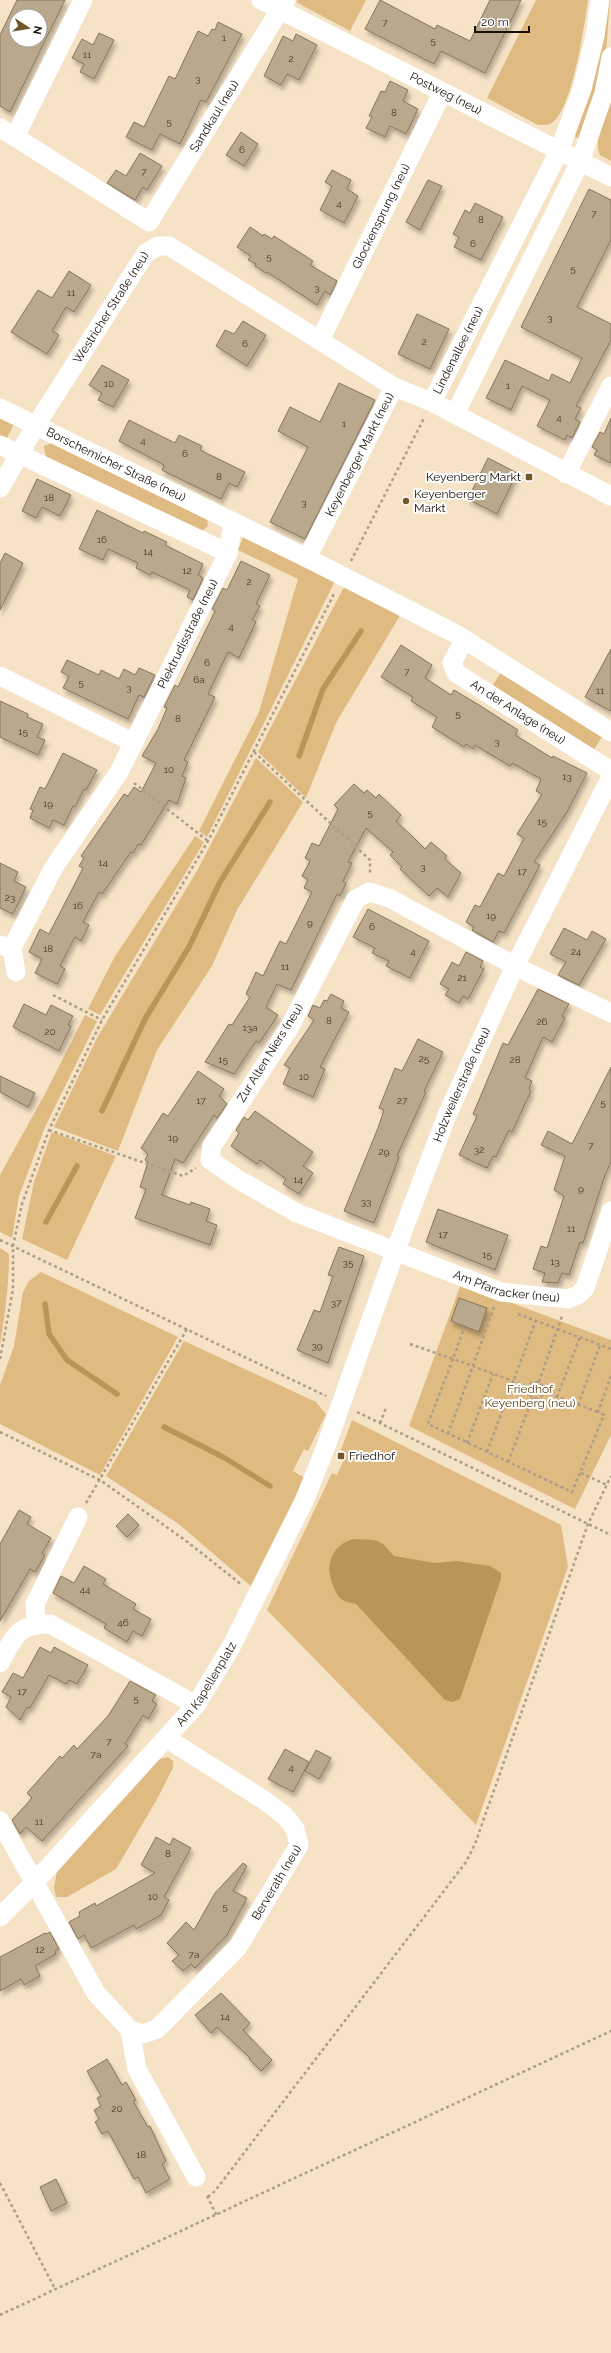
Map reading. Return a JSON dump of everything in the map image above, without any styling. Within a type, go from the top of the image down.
[{"type":"street","points":[[83,0],[8,133],[150,222],[158,246]]},
{"type":"street","name":"Postweg (neu)","points":[[261,0],[283,5],[442,93],[611,177]]},
{"type":"street","name":"Lindenallee (neu)","points":[[455,414],[432,402],[559,151],[582,89],[595,36],[600,0]]},
{"type":"street","name":"Sandkaul (neu)","points":[[150,222],[283,5]]},
{"type":"street","points":[[611,57],[604,93],[580,162],[455,414],[566,474],[611,496]]},
{"type":"street","name":"Glockensprung (neu)","points":[[320,340],[442,93]]},
{"type":"street","name":"Westricher Straße (neu)","points":[[0,488],[18,454],[36,425],[146,253],[158,246],[169,246],[394,387]]},
{"type":"street","points":[[566,474],[611,386]]},
{"type":"street","name":"Keyenberger Markt (neu)","points":[[307,558],[394,387],[432,402]]},
{"type":"street","name":"Borschemicher Straße (neu)","points":[[0,408],[233,522]]},
{"type":"street","points":[[0,445],[228,553]]},
{"type":"street","points":[[233,522],[307,558],[460,637],[611,732]]},
{"type":"street","name":"Plektrudisstraße (neu)","points":[[16,972],[6,947],[54,867],[119,772],[228,553],[233,522]]},
{"type":"street","name":"An der Anlage (neu)","points":[[460,637],[452,663],[456,673],[611,771]]},
{"type":"street","points":[[0,676],[134,743]]},
{"type":"street","name":"Holzweilerstraße (neu)","points":[[343,1404],[395,1252],[447,1115],[515,966],[611,777]]},
{"type":"street","points":[[369,892],[388,898],[515,966],[611,1013]]},
{"type":"street","name":"Zur Alten Niers (neu)","points":[[210,1160],[212,1146],[289,1028],[356,899],[369,892]]},
{"type":"street","points":[[210,1160],[239,1180],[297,1213],[395,1252]]},
{"type":"street","name":"Am Pfarracker (neu)","points":[[395,1252],[501,1292],[568,1299],[578,1295],[585,1288],[611,1210]]},
{"type":"street","name":"Am Kapellenplatz","points":[[0,1917],[35,1882],[94,1815],[196,1705],[231,1647],[258,1596],[304,1501],[343,1404]]},
{"type":"street","points":[[36,1624],[35,1604],[78,1517]]},
{"type":"street","points":[[0,1663],[16,1633],[26,1626],[50,1624],[196,1705]]},
{"type":"street","name":"Berverath (neu)","points":[[130,2030],[143,2034],[157,2029],[238,1946],[299,1845],[295,1829],[285,1816],[264,1800],[166,1738]]},
{"type":"street","points":[[0,1821],[96,1993],[130,2030],[137,2069],[196,2177]]},
{"type":"path","points":[[0,1359],[13,1289],[13,1246],[22,1204],[49,1130],[102,1020],[208,841],[432,402]]},
{"type":"path","points":[[254,752],[370,860],[369,892]]},
{"type":"path","points":[[119,772],[208,841]]},
{"type":"path","points":[[53,995],[102,1020]]},
{"type":"path","points":[[49,1130],[182,1176],[210,1160]]},
{"type":"path","points":[[0,1240],[343,1404],[611,1535]]},
{"type":"path","points":[[539,1382],[568,1299]]},
{"type":"path","points":[[448,1434],[495,1305]]},
{"type":"path","points":[[516,1313],[611,1349]]},
{"type":"path","points":[[487,1452],[536,1320]]},
{"type":"path","points":[[464,1328],[428,1424],[572,1492],[604,1415],[544,1392]]},
{"type":"path","points":[[78,1517],[187,1330]]},
{"type":"path","points":[[557,1397],[580,1337]]},
{"type":"path","points":[[410,1344],[528,1387]]},
{"type":"path","points":[[578,1405],[600,1345]]},
{"type":"path","points":[[467,1443],[493,1374]]},
{"type":"path","points":[[598,1412],[611,1376]]},
{"type":"path","points":[[528,1387],[530,1383],[539,1382]]},
{"type":"path","points":[[539,1382],[544,1388],[544,1392]]},
{"type":"path","points":[[528,1387],[530,1395],[533,1397],[538,1398],[544,1392]]},
{"type":"path","points":[[508,1462],[533,1397]]},
{"type":"path","points":[[380,1423],[386,1408]]},
{"type":"path","points":[[0,1432],[100,1480],[185,1540],[258,1596]]},
{"type":"path","points":[[581,1473],[607,1485]]},
{"type":"path","points":[[217,2216],[208,2197],[215,2192],[466,1862],[475,1844],[588,1524],[611,1476]]},
{"type":"path","points":[[0,2315],[217,2216],[611,2031]]},
{"type":"path","points":[[0,2183],[55,2289]]},
{"type":"green space","points":[[298,0],[366,0],[350,31],[296,2]]},
{"type":"green space","points":[[536,0],[588,0],[584,28],[572,83],[560,113],[553,122],[546,125],[538,125],[487,98]]},
{"type":"green space","points":[[605,0],[610,0],[605,66],[580,138],[575,137]]},
{"type":"green space","points":[[611,88],[611,161],[600,155],[598,142],[601,122]]},
{"type":"green space","points":[[0,417],[14,424],[7,438],[0,435]]},
{"type":"green space","points":[[55,442],[207,518],[208,526],[201,532],[46,457],[44,446]]},
{"type":"green space","points":[[244,535],[336,579],[207,837],[199,831],[259,712],[298,579],[238,550]]},
{"type":"green space","points":[[345,585],[402,612],[336,723],[306,798],[258,752]]},
{"type":"green space","points":[[502,671],[603,735],[592,753],[491,688]]},
{"type":"green space","points":[[256,758],[303,802],[237,910],[212,966],[157,1050],[118,1151],[54,1127],[97,1038],[198,869]]},
{"type":"green space","points":[[195,836],[204,842],[100,1015],[88,1009],[114,958]]},
{"type":"green space","points":[[85,1015],[97,1021],[45,1127],[19,1196],[12,1238],[0,1232],[0,1175],[46,1092]]},
{"type":"green space","points":[[52,1132],[116,1156],[67,1260],[22,1239],[34,1182]]},
{"type":"green space","points":[[0,1248],[9,1254],[4,1322],[0,1345]]},
{"type":"green space","points":[[41,1272],[178,1337],[100,1475],[0,1424],[0,1385],[14,1346],[23,1292],[29,1281]]},
{"type":"green space","name":"Friedhof Keyenberg (neu)","points":[[461,1284],[611,1340],[611,1435],[575,1509],[409,1426]]},
{"type":"green space","points":[[184,1341],[316,1402],[326,1414],[308,1451],[304,1449],[293,1471],[305,1478],[253,1588],[180,1525],[106,1476]]},
{"type":"green space","points":[[352,1420],[561,1525],[568,1567],[476,1825],[267,1610],[332,1473],[337,1475],[347,1453],[341,1450]]},
{"type":"green space","points":[[168,1757],[173,1761],[173,1768],[156,1801],[116,1869],[67,1897],[56,1897],[54,1888],[57,1871],[157,1760]]},
{"type":"shaded area","points":[[353,1539],[375,1540],[383,1544],[394,1556],[435,1563],[457,1561],[490,1566],[501,1573],[501,1579],[460,1699],[453,1702],[445,1700],[356,1604],[344,1601],[338,1596],[330,1576],[330,1562],[332,1556],[340,1546]]},
{"type":"building","points":[[17,0],[65,0],[48,35],[48,8],[13,8]]},
{"type":"building","points":[[380,0],[435,29],[437,25],[470,41],[490,0],[521,0],[485,73],[441,51],[434,64],[365,29]]},
{"type":"building","points":[[8,19],[8,48],[41,48],[10,112],[0,106],[0,35]]},
{"type":"building","points":[[218,22],[242,34],[206,102],[201,100],[180,144],[160,134],[152,150],[126,137],[134,122],[144,127],[169,76],[175,79],[198,31],[208,36],[212,29],[215,30]]},
{"type":"building","points":[[99,33],[114,40],[94,79],[80,72],[84,64],[72,58],[82,39],[93,45]]},
{"type":"building","points":[[296,34],[317,45],[299,80],[287,74],[281,85],[264,76],[283,36],[293,41]]},
{"type":"building","points":[[390,81],[408,90],[403,101],[418,109],[406,134],[390,126],[385,137],[366,128],[372,117],[369,116],[381,91],[385,92]]},
{"type":"building","points":[[241,132],[258,144],[244,166],[226,155]]},
{"type":"building","points":[[140,153],[162,166],[147,190],[143,187],[135,200],[107,183],[116,170],[126,176]]},
{"type":"building","points":[[332,170],[351,180],[347,189],[358,196],[344,223],[320,210],[332,186],[325,182]]},
{"type":"building","points":[[428,180],[442,186],[420,230],[406,222]]},
{"type":"building","points":[[589,189],[611,200],[611,240],[577,307],[611,324],[611,340],[576,406],[581,408],[575,419],[580,422],[572,438],[567,435],[565,440],[537,426],[550,400],[522,386],[511,410],[486,398],[505,360],[549,381],[552,374],[570,383],[582,358],[521,327]]},
{"type":"building","points":[[475,203],[503,217],[481,260],[454,247],[459,237],[453,234],[465,210],[470,213]]},
{"type":"building","points":[[250,227],[263,236],[264,234],[272,239],[274,236],[313,261],[310,265],[337,281],[330,295],[325,291],[317,305],[267,272],[266,273],[255,266],[256,264],[248,260],[251,256],[237,247]]},
{"type":"building","points":[[69,271],[91,285],[74,312],[66,307],[52,331],[59,335],[47,354],[11,332],[38,290],[52,298]]},
{"type":"building","points":[[417,314],[449,329],[430,369],[398,354]]},
{"type":"building","points":[[243,321],[266,335],[247,366],[216,346],[225,330],[234,334]]},
{"type":"building","points":[[102,365],[129,380],[113,407],[98,400],[102,393],[89,385]]},
{"type":"building","points":[[339,383],[375,400],[305,539],[270,522],[308,447],[278,431],[290,407],[320,422]]},
{"type":"building","points":[[611,418],[611,463],[594,455],[597,450],[592,447],[600,432],[604,434]]},
{"type":"building","points":[[129,420],[175,443],[179,435],[202,446],[200,450],[245,472],[237,487],[229,483],[221,499],[162,470],[164,465],[119,441]]},
{"type":"building","points":[[488,458],[517,473],[497,514],[468,499]]},
{"type":"building","points":[[37,479],[71,495],[60,516],[42,507],[36,518],[22,511]]},
{"type":"building","points":[[97,510],[143,533],[144,531],[167,542],[165,545],[203,564],[198,575],[203,578],[193,600],[187,597],[190,590],[152,572],[150,575],[136,568],[138,563],[108,549],[103,560],[79,549]]},
{"type":"building","points":[[5,553],[23,563],[0,610],[0,563]]},
{"type":"building","points":[[241,561],[270,575],[256,604],[260,606],[252,620],[256,622],[239,658],[228,652],[208,694],[215,697],[184,760],[188,762],[182,776],[186,778],[177,804],[169,800],[141,845],[138,844],[133,853],[131,852],[102,894],[99,892],[83,922],[89,925],[81,941],[75,937],[60,966],[65,969],[57,984],[35,973],[42,959],[29,952],[40,929],[49,934],[83,868],[79,866],[84,858],[81,856],[124,794],[128,796],[134,787],[141,792],[156,763],[142,756],[158,729],[167,708],[164,707],[175,685],[178,687],[215,611],[212,609],[223,588],[227,590]]},
{"type":"building","points":[[401,645],[432,665],[425,678],[451,695],[454,690],[479,705],[518,730],[515,735],[552,758],[553,756],[587,773],[567,812],[534,862],[540,865],[504,933],[499,931],[493,942],[472,930],[474,927],[466,922],[475,905],[480,907],[498,873],[504,876],[524,838],[517,834],[542,794],[536,791],[541,779],[512,763],[510,766],[475,745],[473,749],[466,744],[464,747],[432,727],[437,717],[411,701],[413,697],[381,677]]},
{"type":"building","points":[[611,649],[611,711],[585,697]]},
{"type":"building","points":[[67,660],[99,675],[101,670],[119,679],[124,669],[135,675],[139,668],[155,675],[144,697],[139,695],[128,719],[63,688],[69,676],[61,672]]},
{"type":"building","points":[[0,701],[28,714],[27,717],[43,724],[37,737],[45,740],[38,755],[0,737]]},
{"type":"building","points":[[63,753],[97,770],[86,790],[84,789],[75,807],[73,806],[64,825],[53,820],[49,828],[30,818],[33,810],[30,809],[40,787],[45,789]]},
{"type":"building","points":[[354,784],[364,793],[367,790],[376,798],[379,794],[401,815],[396,821],[425,849],[431,842],[447,856],[445,859],[461,873],[448,897],[437,888],[429,896],[400,869],[402,867],[390,855],[393,852],[366,828],[348,862],[352,863],[343,881],[346,883],[340,896],[337,894],[291,990],[277,984],[266,1007],[278,1015],[259,1043],[256,1041],[234,1074],[205,1062],[229,1024],[232,1025],[250,997],[246,994],[256,972],[263,976],[280,941],[286,944],[312,892],[304,888],[308,880],[302,876],[310,861],[305,858],[312,843],[319,846],[338,809],[334,805]]},
{"type":"building","points":[[0,863],[18,872],[14,881],[26,887],[13,914],[0,908]]},
{"type":"building","points":[[368,909],[429,941],[410,978],[386,966],[389,961],[372,953],[375,948],[353,937]]},
{"type":"building","points":[[564,928],[587,940],[592,931],[606,939],[579,985],[558,975],[566,962],[550,954]]},
{"type":"building","points":[[466,952],[483,961],[480,967],[484,969],[468,999],[463,996],[459,1003],[445,995],[449,989],[440,984],[452,962],[459,966]]},
{"type":"building","points":[[538,989],[569,1004],[562,1016],[565,1018],[552,1042],[543,1037],[525,1078],[532,1081],[529,1089],[531,1091],[512,1132],[509,1130],[496,1157],[493,1156],[487,1168],[459,1155],[477,1116],[473,1114],[503,1043],[508,1045]]},
{"type":"building","points":[[331,994],[344,1001],[341,1008],[349,1012],[320,1067],[325,1069],[313,1097],[283,1084],[290,1068],[284,1065],[314,1020],[308,1016],[313,1005],[320,1008],[324,1000],[327,1001]]},
{"type":"building","points":[[24,1004],[46,1015],[51,1005],[73,1016],[68,1025],[71,1026],[59,1051],[13,1027]]},
{"type":"building","points":[[418,1039],[443,1052],[424,1091],[426,1092],[397,1156],[399,1157],[374,1223],[344,1211],[378,1128],[384,1110],[379,1108],[395,1068],[402,1071]]},
{"type":"building","points":[[611,1067],[611,1162],[605,1175],[583,1243],[580,1242],[569,1275],[562,1273],[558,1283],[542,1282],[545,1273],[533,1269],[541,1246],[547,1248],[564,1196],[554,1190],[565,1156],[541,1145],[548,1131],[572,1144]]},
{"type":"building","points":[[198,1071],[224,1089],[219,1096],[227,1104],[217,1118],[214,1115],[183,1163],[175,1159],[162,1195],[190,1205],[191,1202],[210,1209],[206,1221],[217,1225],[210,1245],[135,1218],[146,1189],[140,1187],[148,1162],[145,1160],[148,1154],[141,1148],[163,1113],[168,1116]]},
{"type":"building","points":[[0,1076],[35,1093],[28,1107],[0,1092]]},
{"type":"building","points":[[255,1111],[313,1152],[303,1166],[313,1173],[299,1194],[283,1184],[286,1179],[260,1160],[257,1164],[231,1146],[239,1133],[236,1130],[244,1117],[248,1120]]},
{"type":"building","points":[[438,1209],[508,1235],[495,1270],[426,1242]]},
{"type":"building","points":[[339,1247],[364,1256],[328,1363],[297,1350],[314,1310],[320,1312],[333,1276],[328,1275]]},
{"type":"building","points":[[459,1298],[487,1308],[479,1332],[451,1321]]},
{"type":"building","points":[[19,1510],[31,1517],[27,1524],[51,1538],[42,1553],[45,1555],[35,1572],[30,1569],[0,1621],[0,1544]]},
{"type":"building","points":[[128,1514],[139,1525],[127,1537],[116,1526]]},
{"type":"building","points":[[84,1566],[106,1579],[103,1584],[136,1604],[133,1609],[151,1619],[142,1636],[133,1631],[127,1642],[104,1628],[106,1624],[53,1593],[61,1576],[74,1583]]},
{"type":"building","points":[[40,1647],[51,1653],[54,1647],[88,1665],[77,1684],[69,1680],[66,1684],[49,1675],[30,1708],[27,1707],[20,1720],[6,1707],[11,1697],[2,1692],[13,1673],[23,1678]]},
{"type":"building","points":[[130,1681],[156,1695],[152,1701],[157,1704],[148,1719],[143,1715],[125,1744],[128,1746],[42,1841],[26,1827],[20,1834],[12,1820],[32,1798],[27,1793],[60,1756],[62,1758],[74,1745],[77,1749],[108,1716]]},
{"type":"building","points":[[285,1749],[309,1762],[293,1792],[268,1779]]},
{"type":"building","points":[[316,1750],[331,1758],[319,1779],[305,1771]]},
{"type":"building","points":[[156,1837],[170,1845],[173,1838],[191,1848],[164,1897],[169,1900],[161,1915],[136,1929],[134,1925],[91,1948],[84,1935],[78,1939],[69,1922],[80,1916],[79,1912],[95,1903],[96,1906],[155,1873],[141,1865]]},
{"type":"building","points":[[243,1863],[247,1866],[233,1891],[247,1898],[227,1935],[195,1968],[191,1964],[183,1971],[172,1961],[179,1955],[167,1943],[186,1922],[194,1930],[215,1893]]},
{"type":"building","points":[[50,1932],[59,1949],[55,1951],[56,1954],[35,1966],[40,1976],[24,1985],[21,1979],[0,1991],[0,1957],[45,1933]]},
{"type":"building","points":[[221,1993],[250,2023],[243,2030],[272,2060],[261,2071],[249,2059],[250,2058],[217,2027],[211,2033],[195,2015]]},
{"type":"building","points":[[107,2059],[122,2085],[126,2082],[136,2100],[133,2101],[148,2127],[150,2126],[166,2161],[162,2164],[170,2179],[146,2193],[138,2177],[134,2179],[108,2131],[102,2134],[95,2122],[99,2119],[94,2110],[101,2106],[97,2098],[101,2096],[87,2071]]},
{"type":"building","points":[[56,2179],[67,2203],[51,2211],[40,2187]]},
{"type":"waterway","points":[[299,756],[323,689],[361,631]]},
{"type":"waterway","points":[[102,1111],[145,1019],[189,947],[220,882],[270,802]]},
{"type":"waterway","points":[[46,1222],[77,1166]]},
{"type":"waterway","points":[[45,1304],[49,1334],[67,1360],[117,1394]]},
{"type":"waterway","points":[[164,1427],[223,1457],[270,1486]]},
{"type":"place","name":"Keyenberg Markt","points":[[529,477]]},
{"type":"place","name":"Keyenberger Markt","points":[[406,501]]},
{"type":"place","name":"Friedhof","points":[[341,1456]]}]
